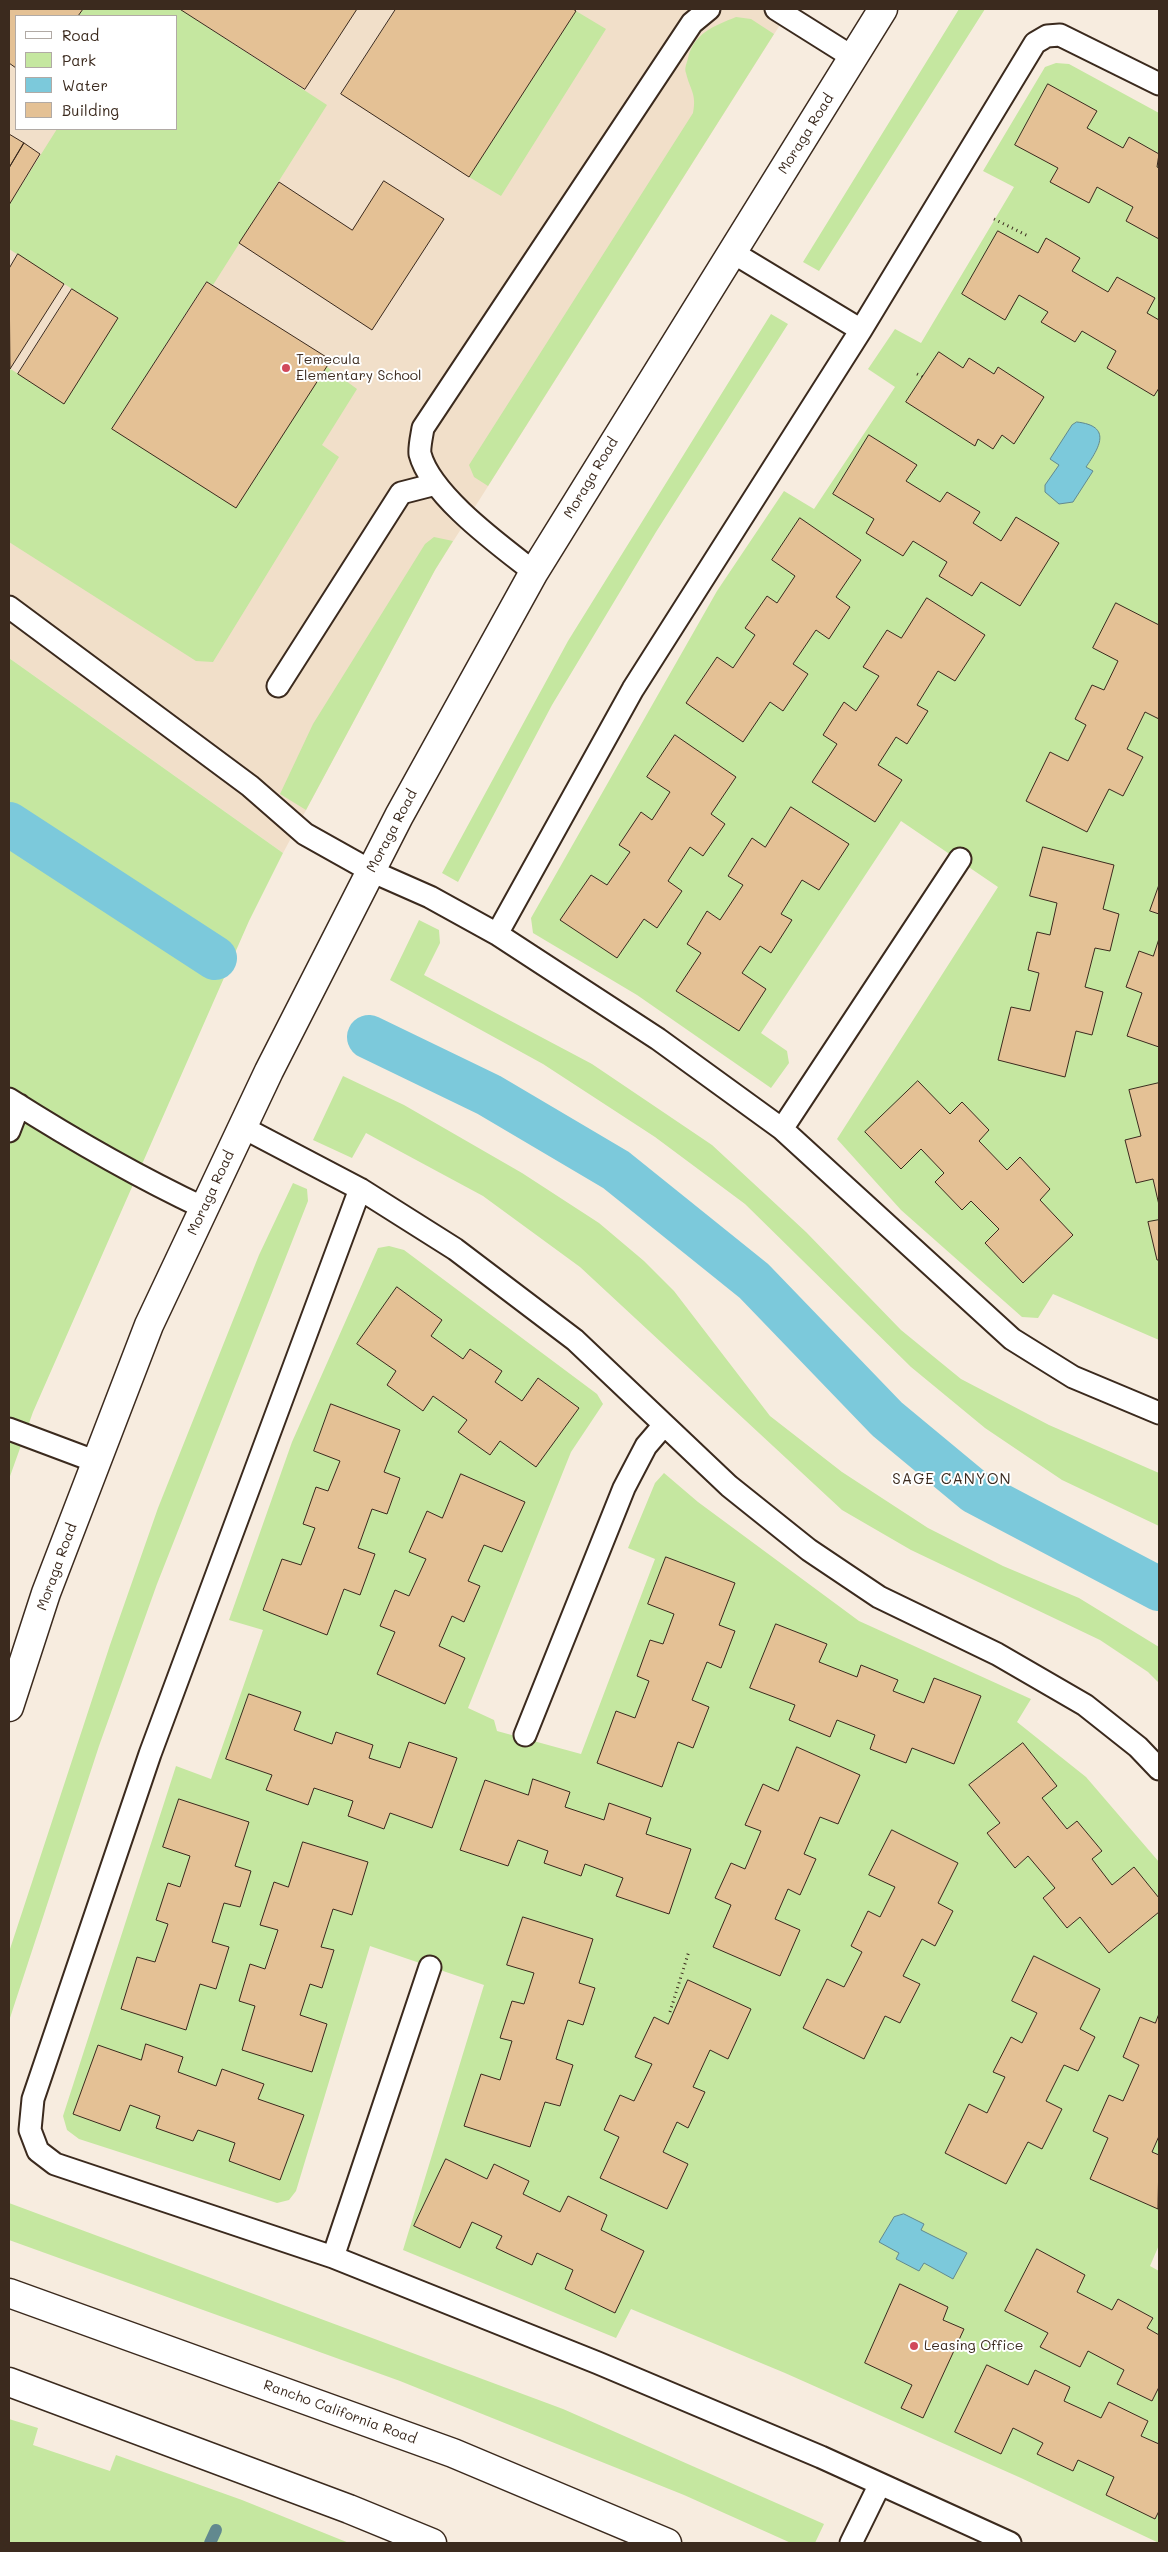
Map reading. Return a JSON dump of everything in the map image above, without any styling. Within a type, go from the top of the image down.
[{"type":"street","name":"Moraga Road","points":[[9,1707],[46,1593],[149,1325],[242,1127],[371,871],[534,572],[883,9]]},
{"type":"street","name":"Rancho California Road","points":[[9,2293],[453,2453],[667,2543]]},
{"type":"street","points":[[9,2382],[349,2509],[432,2543]]},
{"type":"lane","points":[[534,572],[474,525],[436,484],[420,454],[423,428],[692,23],[709,9]]},
{"type":"lane","points":[[776,9],[854,58]]},
{"type":"lane","points":[[497,934],[634,689],[861,330],[1035,43],[1047,36],[1060,35],[1159,84]]},
{"type":"lane","points":[[732,252],[861,330]]},
{"type":"lane","points":[[278,686],[401,494],[436,484]]},
{"type":"lane","points":[[9,607],[250,786],[305,834],[371,871],[430,897],[497,934],[658,1039],[782,1129],[1012,1339],[1073,1377],[1159,1413]]},
{"type":"lane","points":[[782,1129],[960,859]]},
{"type":"lane","points":[[9,1131],[14,1102],[137,1175],[204,1208]]},
{"type":"lane","points":[[242,1127],[360,1189],[455,1249],[575,1340],[729,1486],[809,1550],[878,1597],[997,1654],[1085,1705],[1138,1747],[1159,1769]]},
{"type":"lane","points":[[360,1189],[150,1754],[33,2100],[30,2130],[38,2151],[55,2164],[334,2257],[598,2363],[821,2457],[1010,2543]]},
{"type":"lane","points":[[524,1735],[624,1488],[646,1446],[664,1425]]},
{"type":"lane","points":[[9,1429],[97,1462]]},
{"type":"lane","points":[[334,2257],[430,1966]]},
{"type":"lane","points":[[851,2543],[880,2484]]},
{"type":"path","points":[[994,219],[1028,236]]},
{"type":"path","points":[[917,374],[923,377]]},
{"type":"path","points":[[670,2012],[689,1950]]},
{"type":"shaded area","name":"Temecula Elementary School","points":[[9,9],[790,9],[435,570],[283,853],[9,658]]},
{"type":"green space","points":[[83,9],[180,9],[327,105],[213,285],[206,282],[112,429],[327,367],[357,389],[322,445],[339,457],[213,662],[196,661],[9,542],[9,368],[64,403],[118,318],[9,249],[9,205],[56,130],[178,130],[178,15],[79,15]]},
{"type":"green space","points":[[959,9],[985,9],[819,271],[803,262]]},
{"type":"green space","points":[[576,11],[606,29],[501,196],[469,177]]},
{"type":"green space","points":[[736,17],[751,19],[774,34],[488,486],[474,477],[469,465],[693,113],[694,96],[685,69],[695,42],[713,27]]},
{"type":"green space","points":[[1056,63],[1069,64],[1159,113],[1159,1340],[1053,1294],[1038,1318],[1022,1317],[901,1210],[837,1139],[998,887],[901,821],[761,1033],[787,1051],[789,1063],[771,1088],[637,995],[533,933],[531,918],[717,591],[784,491],[814,509],[895,387],[868,369],[895,329],[921,343],[1014,187],[983,171],[1045,67]]},
{"type":"green space","points":[[771,314],[788,324],[656,532],[552,705],[458,882],[442,873],[568,641]]},
{"type":"green space","points":[[434,537],[453,541],[435,570],[306,810],[280,794],[313,724],[425,544]]},
{"type":"green space","points":[[9,658],[283,853],[249,921],[33,1412],[9,1479]]},
{"type":"green space","points":[[419,920],[439,930],[440,943],[424,975],[592,1064],[712,1145],[806,1232],[901,1330],[961,1379],[1049,1425],[1159,1473],[1159,1526],[1062,1480],[985,1428],[911,1367],[745,1204],[655,1137],[543,1064],[390,980]]},
{"type":"green space","points":[[343,1076],[404,1105],[522,1173],[599,1223],[644,1261],[674,1291],[770,1416],[842,1472],[928,1528],[1003,1566],[1079,1598],[1159,1647],[1159,1683],[1148,1672],[1100,1640],[911,1550],[842,1510],[580,1267],[483,1196],[366,1133],[352,1158],[313,1140]]},
{"type":"green space","points":[[293,1183],[307,1189],[308,1201],[157,1584],[99,1746],[9,2021],[9,1952],[110,1645],[158,1508],[259,1255]]},
{"type":"green space","points":[[389,1246],[404,1250],[597,1394],[603,1404],[571,1452],[468,1708],[494,1720],[497,1731],[581,1754],[655,1559],[628,1548],[655,1483],[664,1473],[698,1502],[859,1621],[1031,1699],[1017,1722],[1086,1777],[1159,1862],[1159,2245],[1150,2266],[1159,2271],[1159,2543],[1021,2478],[785,2373],[631,2309],[616,2338],[403,2250],[484,1985],[370,1946],[296,2191],[289,2200],[277,2203],[79,2139],[67,2130],[63,2116],[176,1766],[211,1779],[263,1630],[229,1620],[292,1442],[378,1248]]},
{"type":"green space","points":[[9,2203],[563,2409],[824,2524],[815,2543],[791,2543],[684,2495],[400,2381],[9,2240]]},
{"type":"green space","points":[[9,2419],[38,2428],[33,2445],[110,2471],[116,2455],[242,2500],[349,2543],[9,2543]]},
{"type":"water","points":[[1077,422],[1088,424],[1099,433],[1100,439],[1095,453],[1086,467],[1093,471],[1073,502],[1059,504],[1045,492],[1045,485],[1059,465],[1050,459],[1072,425]]},
{"type":"water","points":[[904,2214],[924,2224],[921,2230],[967,2253],[953,2279],[924,2263],[919,2271],[896,2259],[899,2253],[879,2242],[894,2217]]},
{"type":"building","points":[[9,9],[83,9],[79,15],[15,15],[15,67],[9,63]]},
{"type":"building","points":[[180,9],[357,9],[305,89]]},
{"type":"building","points":[[396,9],[573,9],[576,11],[469,177],[341,94]]},
{"type":"building","points":[[1048,84],[1097,111],[1087,128],[1123,148],[1129,137],[1159,154],[1157,167],[1159,168],[1159,239],[1126,221],[1133,207],[1097,187],[1089,203],[1050,182],[1058,168],[1015,145]]},
{"type":"building","points":[[9,134],[24,143],[9,168]]},
{"type":"building","points":[[24,143],[40,154],[9,205],[9,168]]},
{"type":"building","points":[[384,181],[444,219],[372,330],[239,243],[279,182],[352,230]]},
{"type":"building","points":[[998,231],[1038,253],[1046,238],[1080,258],[1072,271],[1108,292],[1117,277],[1155,298],[1147,313],[1159,320],[1159,388],[1154,396],[1107,368],[1116,351],[1082,331],[1075,342],[1041,322],[1048,312],[1019,295],[1005,320],[962,294]]},
{"type":"building","points":[[18,254],[64,284],[10,369],[9,269]]},
{"type":"building","points":[[207,282],[331,360],[236,508],[112,429]]},
{"type":"building","points":[[72,289],[118,318],[64,404],[18,374]]},
{"type":"building","points":[[939,352],[963,368],[969,358],[994,374],[998,367],[1044,397],[1014,444],[1002,435],[993,449],[978,439],[975,446],[906,402]]},
{"type":"building","points":[[869,435],[917,465],[906,481],[940,502],[947,492],[980,512],[973,523],[1001,541],[1016,517],[1059,543],[1020,606],[981,582],[972,596],[939,576],[947,562],[913,541],[903,556],[866,533],[874,519],[833,494]]},
{"type":"building","points":[[800,518],[861,560],[836,597],[850,607],[829,639],[816,630],[793,664],[808,674],[783,711],[770,702],[743,742],[686,703],[717,657],[733,668],[755,635],[745,628],[767,596],[777,603],[795,576],[772,560]]},
{"type":"building","points":[[927,598],[985,635],[955,681],[938,671],[917,705],[928,711],[907,744],[896,737],[878,765],[902,780],[875,822],[812,782],[837,744],[823,735],[844,702],[856,711],[879,676],[863,667],[887,630],[901,638]]},
{"type":"building","points":[[1116,603],[1159,625],[1159,719],[1145,712],[1127,749],[1143,757],[1123,796],[1109,789],[1087,832],[1026,801],[1050,752],[1068,761],[1086,725],[1075,719],[1092,685],[1104,690],[1118,661],[1093,648]]},
{"type":"building","points":[[675,735],[736,777],[711,814],[725,824],[703,856],[690,847],[668,881],[682,891],[657,928],[644,919],[617,958],[560,920],[591,875],[607,885],[630,852],[619,845],[641,812],[652,820],[670,792],[647,777]]},
{"type":"building","points":[[791,807],[849,844],[819,890],[802,880],[781,914],[792,920],[771,953],[760,946],[742,973],[766,989],[739,1031],[676,991],[701,953],[687,944],[707,911],[720,920],[743,885],[728,876],[752,838],[765,847]]},
{"type":"building","points":[[1043,847],[1114,865],[1103,909],[1119,914],[1110,951],[1095,948],[1085,987],[1103,992],[1092,1035],[1076,1031],[1065,1077],[998,1060],[1011,1007],[1030,1011],[1039,973],[1028,970],[1037,932],[1050,935],[1057,903],[1030,896]]},
{"type":"building","points":[[1159,885],[1159,914],[1150,911]]},
{"type":"building","points":[[1159,939],[1159,1047],[1127,1036],[1142,993],[1126,987],[1139,951],[1153,956]]},
{"type":"building","points":[[918,1081],[950,1114],[962,1102],[989,1130],[979,1141],[1007,1170],[1020,1157],[1050,1189],[1040,1200],[1073,1235],[1023,1283],[985,1243],[999,1229],[971,1201],[962,1210],[935,1182],[944,1173],[921,1149],[901,1169],[865,1132]]},
{"type":"building","points":[[1159,1083],[1159,1205],[1153,1179],[1136,1183],[1125,1140],[1141,1136],[1129,1090]]},
{"type":"building","points":[[1159,1220],[1159,1260],[1157,1260],[1148,1222]]},
{"type":"building","points":[[397,1287],[442,1320],[431,1336],[463,1359],[470,1349],[502,1371],[495,1382],[522,1401],[538,1378],[579,1408],[536,1467],[500,1441],[490,1455],[458,1432],[467,1420],[433,1396],[423,1411],[387,1385],[396,1371],[357,1344]]},
{"type":"building","points":[[331,1404],[400,1430],[384,1472],[400,1478],[387,1514],[372,1509],[358,1548],[375,1554],[360,1595],[344,1589],[327,1635],[263,1610],[282,1559],[301,1565],[315,1528],[303,1524],[316,1487],[328,1491],[340,1461],[314,1451]]},
{"type":"building","points":[[461,1474],[525,1502],[502,1552],[484,1545],[468,1581],[480,1586],[464,1622],[452,1616],[439,1646],[465,1658],[445,1704],[377,1674],[395,1632],[380,1626],[395,1590],[409,1596],[426,1559],[409,1552],[427,1511],[442,1518]]},
{"type":"building","points":[[666,1557],[735,1583],[719,1625],[735,1631],[721,1668],[707,1662],[692,1700],[709,1707],[693,1748],[678,1742],[662,1787],[597,1763],[616,1711],[635,1718],[649,1681],[637,1676],[650,1640],[663,1644],[674,1614],[648,1604]]},
{"type":"building","points":[[776,1624],[827,1644],[819,1662],[857,1677],[861,1665],[898,1680],[893,1691],[924,1703],[934,1678],[981,1696],[954,1764],[912,1748],[906,1763],[870,1749],[875,1735],[837,1720],[830,1737],[789,1720],[795,1705],[750,1688]]},
{"type":"building","points":[[249,1694],[301,1712],[294,1730],[332,1744],[336,1732],[373,1745],[369,1758],[400,1768],[409,1742],[457,1758],[432,1828],[390,1813],[384,1829],[348,1816],[353,1801],[314,1788],[308,1805],[266,1790],[272,1775],[226,1759]]},
{"type":"building","points":[[1023,1743],[1057,1786],[1042,1798],[1067,1829],[1077,1821],[1102,1851],[1092,1859],[1112,1885],[1134,1867],[1159,1898],[1159,1912],[1109,1953],[1080,1917],[1067,1928],[1043,1898],[1055,1888],[1028,1856],[1015,1868],[987,1833],[1000,1823],[969,1785]]},
{"type":"building","points":[[797,1747],[860,1775],[838,1824],[820,1817],[804,1854],[816,1859],[800,1895],[788,1889],[775,1919],[800,1930],[780,1976],[713,1947],[731,1905],[715,1898],[731,1863],[745,1869],[761,1831],[745,1825],[763,1784],[778,1791]]},
{"type":"building","points":[[533,1779],[570,1792],[565,1807],[604,1820],[609,1803],[651,1818],[646,1834],[691,1849],[669,1914],[616,1896],[623,1878],[585,1864],[581,1876],[544,1863],[548,1851],[518,1840],[508,1866],[460,1850],[485,1780],[528,1795]]},
{"type":"building","points":[[179,1799],[249,1822],[235,1866],[251,1871],[240,1907],[224,1903],[212,1942],[229,1947],[216,1989],[200,1984],[186,2030],[121,2009],[137,1957],[155,1962],[168,1924],[156,1920],[168,1883],[180,1887],[190,1856],[163,1847]]},
{"type":"building","points":[[892,1830],[958,1863],[938,1903],[953,1911],[935,1946],[922,1939],[903,1976],[920,1984],[900,2023],[885,2016],[864,2059],[803,2028],[827,1979],[844,1987],[862,1952],[851,1946],[868,1911],[880,1917],[895,1887],[869,1875]]},
{"type":"building","points":[[303,1842],[368,1862],[352,1915],[333,1909],[321,1947],[334,1950],[322,1988],[310,1984],[300,2015],[327,2024],[312,2072],[242,2050],[255,2006],[239,2001],[250,1964],[265,1969],[278,1930],[260,1925],[274,1882],[288,1887]]},
{"type":"building","points":[[523,1917],[593,1939],[579,1983],[595,1988],[583,2025],[568,2020],[556,2059],[573,2065],[560,2106],[545,2102],[530,2147],[464,2126],[481,2074],[500,2080],[512,2041],[500,2038],[512,2001],[524,2004],[534,1973],[507,1965]]},
{"type":"building","points":[[1034,1956],[1100,1989],[1080,2029],[1095,2037],[1078,2071],[1064,2065],[1046,2101],[1062,2109],[1042,2149],[1028,2142],[1006,2184],[945,2153],[969,2104],[987,2113],[1005,2077],[993,2072],[1011,2037],[1022,2043],[1037,2013],[1012,2001]]},
{"type":"building","points":[[688,1980],[751,2009],[728,2059],[710,2050],[693,2087],[705,2092],[688,2128],[677,2122],[663,2152],[688,2164],[667,2209],[600,2178],[619,2137],[604,2130],[620,2095],[634,2101],[652,2064],[635,2057],[654,2017],[668,2024]]},
{"type":"building","points":[[1159,2014],[1159,2136],[1152,2152],[1159,2155],[1158,2209],[1090,2179],[1108,2138],[1093,2131],[1109,2095],[1123,2101],[1139,2065],[1123,2057],[1140,2017],[1155,2023]]},
{"type":"building","points":[[146,2044],[183,2057],[178,2072],[216,2086],[222,2069],[264,2084],[258,2099],[304,2115],[280,2180],[229,2161],[235,2143],[198,2130],[193,2141],[156,2128],[160,2116],[130,2105],[120,2131],[73,2114],[98,2045],[141,2060]]},
{"type":"building","points":[[446,2159],[487,2179],[494,2164],[529,2181],[523,2194],[560,2212],[568,2196],[607,2215],[601,2230],[644,2251],[615,2313],[565,2289],[573,2270],[537,2253],[532,2265],[496,2248],[502,2236],[472,2222],[460,2248],[414,2226]]},
{"type":"building","points":[[1037,2249],[1085,2275],[1077,2292],[1112,2310],[1118,2299],[1153,2318],[1147,2328],[1159,2335],[1159,2387],[1152,2401],[1117,2384],[1124,2370],[1088,2351],[1080,2367],[1040,2347],[1048,2333],[1005,2311]]},
{"type":"building","name":"Leasing Office","points":[[900,2284],[948,2307],[943,2320],[964,2329],[923,2418],[901,2408],[912,2385],[865,2363]]},
{"type":"building","points":[[987,2365],[1028,2385],[1035,2370],[1070,2387],[1064,2401],[1101,2418],[1109,2402],[1148,2421],[1141,2436],[1159,2444],[1159,2511],[1155,2519],[1106,2495],[1114,2477],[1078,2460],[1073,2471],[1037,2454],[1043,2443],[1013,2428],[1001,2454],[955,2432]]},
{"type":"waterway","points":[[9,824],[215,958]]},
{"type":"waterway","points":[[369,1037],[489,1095],[616,1170],[754,1281],[887,1419],[975,1492],[1159,1589]]},
{"type":"waterway","points":[[210,2543],[216,2530]]},
{"type":"place","name":"Temecula Elementary School","points":[[286,368]]},
{"type":"place","name":"Leasing Office","points":[[914,2346]]},
{"type":"district","name":"SAGE CANYON","points":[[952,1479]]}]
